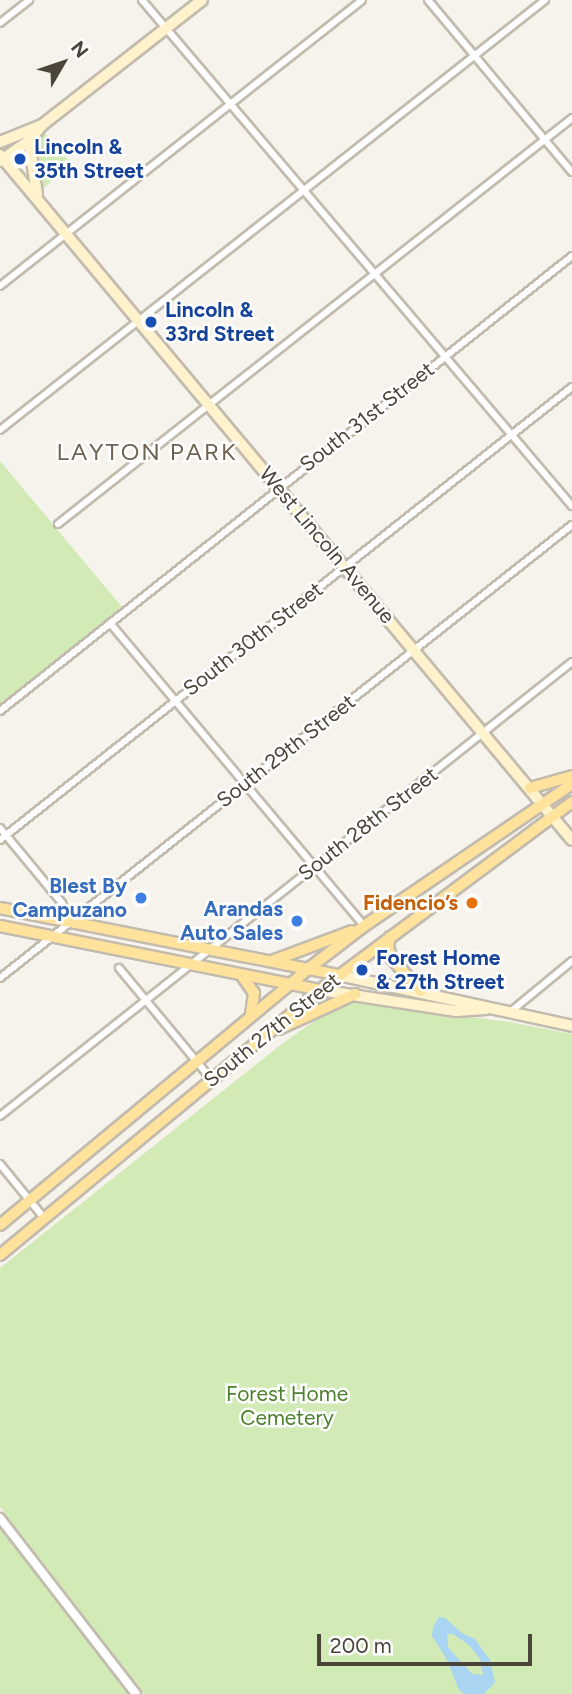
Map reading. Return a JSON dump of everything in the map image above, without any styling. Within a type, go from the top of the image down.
[{"type":"main road","points":[[1,158],[29,141],[42,125],[202,0]]},
{"type":"main road","points":[[0,142],[42,125]]},
{"type":"main road","points":[[29,141],[33,185],[39,202]]},
{"type":"main road","name":"West Lincoln Avenue","points":[[1,158],[572,840]]},
{"type":"main road","points":[[530,788],[572,776]]},
{"type":"main road","name":"South 27th Street","points":[[0,1226],[308,969],[365,926],[572,783]]},
{"type":"main road","name":"South 27th Street","points":[[0,1255],[46,1220],[320,990],[572,802]]},
{"type":"main road","points":[[0,908],[465,1000],[486,1009],[572,1026]]},
{"type":"main road","points":[[0,926],[289,985],[456,1011],[486,1009]]},
{"type":"main road","points":[[272,962],[365,926]]},
{"type":"main road","points":[[390,937],[388,947],[392,958],[421,991]]},
{"type":"main road","points":[[242,976],[254,993],[251,1015]]},
{"type":"main road","points":[[261,1038],[355,994]]},
{"type":"street","points":[[0,23],[29,0]]},
{"type":"street","points":[[142,0],[572,506]]},
{"type":"street","points":[[0,286],[362,0]]},
{"type":"street","points":[[428,0],[572,172]]},
{"type":"street","points":[[0,430],[545,0]]},
{"type":"street","points":[[58,524],[373,272],[572,118]]},
{"type":"street","name":"South 31st Street","points":[[0,711],[572,256]]},
{"type":"street","name":"South 30th Street","points":[[3,837],[572,387]]},
{"type":"street","name":"South 29th Street","points":[[0,978],[572,525]]},
{"type":"street","points":[[110,624],[365,926]]},
{"type":"street","name":"South 28th Street","points":[[0,1116],[572,662]]},
{"type":"street","points":[[0,828],[3,837],[62,903],[70,922]]},
{"type":"street","points":[[509,1013],[572,961]]},
{"type":"street","points":[[119,968],[211,1079]]},
{"type":"street","points":[[0,1164],[46,1220]]},
{"type":"street","points":[[0,1518],[136,1694]]},
{"type":"green space","points":[[45,133],[72,164],[41,190],[33,145]]},
{"type":"green space","points":[[0,461],[122,607],[0,705]]},
{"type":"green space","name":"Forest Home Cemetery","points":[[341,1002],[510,1022],[572,1034],[572,1694],[144,1694],[0,1507],[0,1268],[283,1043]]},
{"type":"green space","points":[[0,1527],[9,1538],[129,1694],[0,1694]]},
{"type":"water","points":[[439,1617],[445,1618],[462,1633],[475,1639],[490,1660],[495,1682],[484,1694],[464,1694],[459,1690],[446,1658],[432,1636],[433,1627]],"holes":[[[447,1634],[453,1634],[469,1645],[480,1659],[483,1675],[472,1674],[448,1647]]]},
{"type":"place","name":"Lincoln & 35th Street","points":[[20,159]]},
{"type":"place","name":"Lincoln & 33rd Street","points":[[151,322]]},
{"type":"place","name":"Blest By Campuzano","points":[[141,898]]},
{"type":"place","name":"Fidencio’s","points":[[472,903]]},
{"type":"place","name":"Arandas Auto Sales","points":[[297,921]]},
{"type":"place","name":"Forest Home & 27th Street","points":[[362,970]]},
{"type":"district","name":"LAYTON PARK","points":[[147,452]]}]
